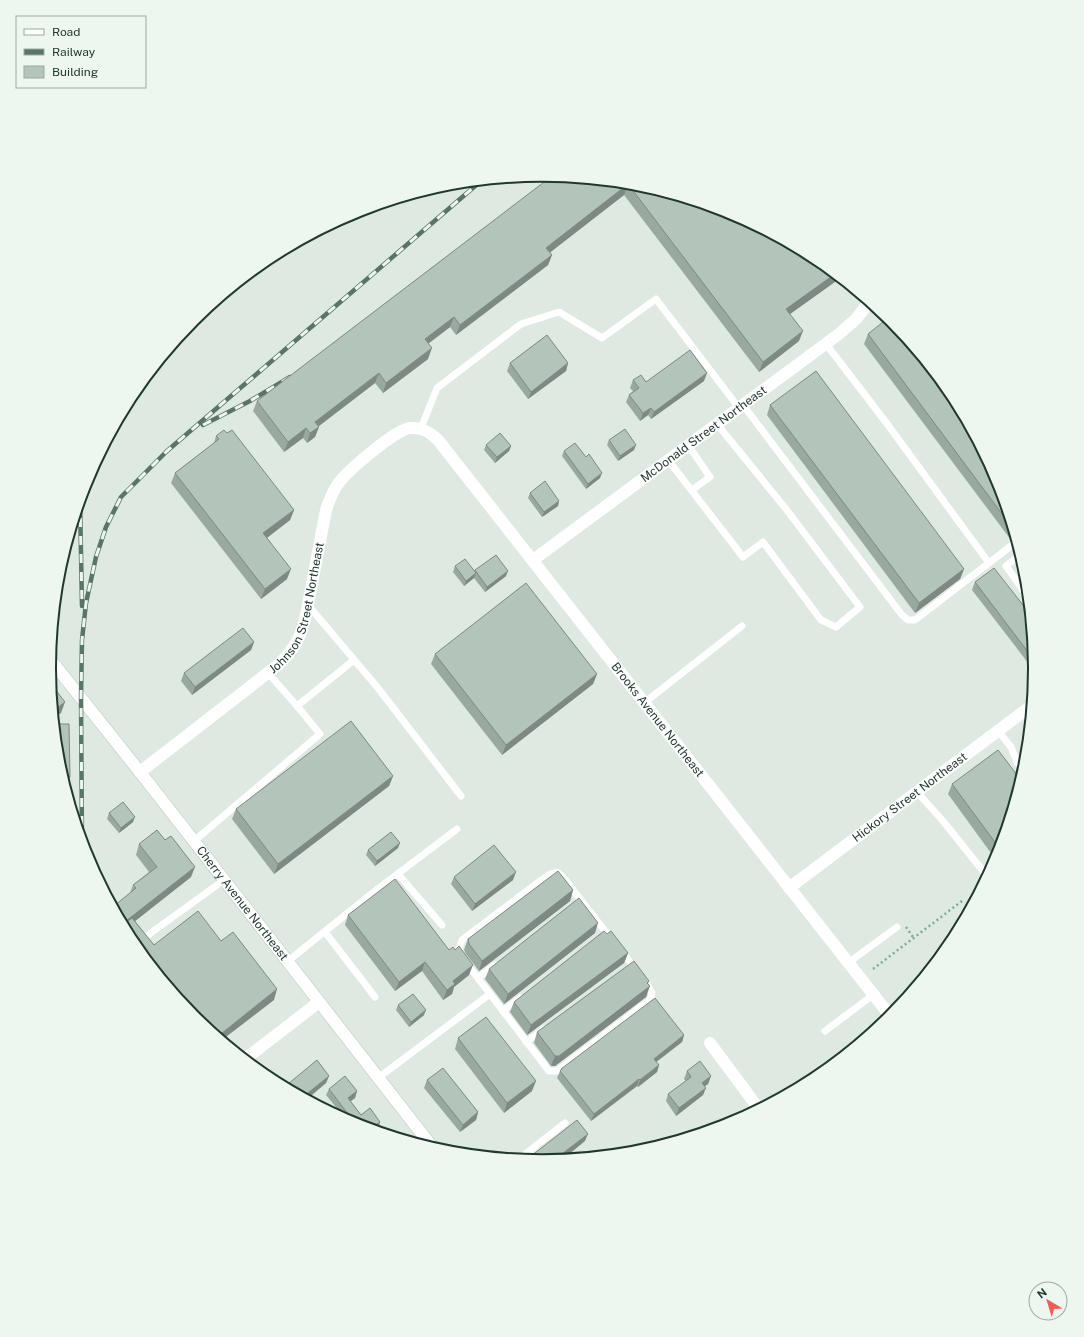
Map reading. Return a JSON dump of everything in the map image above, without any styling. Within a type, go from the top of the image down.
[{"type":"street","name":"McDonald Street Northeast","points":[[533,560],[826,344],[856,319],[866,306]]},
{"type":"street","name":"Johnson Street Northeast","points":[[140,772],[268,673],[288,655],[295,646],[302,632],[326,510],[331,495],[338,483],[352,469],[393,436],[410,428],[421,428]]},
{"type":"street","name":"Brooks Avenue Northeast","points":[[421,428],[430,432],[438,440],[788,888],[887,1011]]},
{"type":"street","name":"Cherry Avenue Northeast","points":[[56,667],[427,1141]]},
{"type":"street","name":"Hickory Street Northeast","points":[[788,888],[1026,710]]},
{"type":"street","points":[[249,1056],[319,1002]]},
{"type":"street","points":[[710,1043],[756,1105]]},
{"type":"lane","points":[[421,428],[437,388],[521,324],[559,312],[602,338],[656,299],[741,406],[902,615],[908,620],[915,620],[1012,545]]},
{"type":"lane","points":[[826,344],[989,563]]},
{"type":"lane","points":[[668,460],[743,557],[763,542],[821,620],[836,628],[860,608],[778,498],[717,424]]},
{"type":"lane","points":[[688,445],[710,477],[692,490]]},
{"type":"lane","points":[[1015,559],[1006,566],[1021,587]]},
{"type":"lane","points":[[308,605],[378,688],[461,796]]},
{"type":"lane","points":[[644,703],[742,626]]},
{"type":"lane","points":[[297,706],[354,660]]},
{"type":"lane","points":[[194,841],[320,734],[268,673]]},
{"type":"lane","points":[[998,731],[1011,747],[1019,764]]},
{"type":"lane","points":[[917,792],[984,871]]},
{"type":"lane","points":[[288,962],[457,829]]},
{"type":"lane","points":[[557,872],[563,877],[577,902],[628,966],[648,985],[652,993],[651,998],[557,1071],[549,1071],[478,978],[461,956],[460,949],[462,940],[548,875],[557,872]]},
{"type":"lane","points":[[398,874],[442,925]]},
{"type":"lane","points":[[148,936],[224,880]]},
{"type":"lane","points":[[848,963],[897,927]]},
{"type":"lane","points":[[325,932],[375,997]]},
{"type":"lane","points":[[478,978],[502,960]]},
{"type":"lane","points":[[503,1011],[527,992]]},
{"type":"lane","points":[[378,1078],[490,994]]},
{"type":"lane","points":[[825,1031],[873,994]]},
{"type":"lane","points":[[526,1042],[551,1024]]},
{"type":"lane","points":[[526,1154],[565,1123]]},
{"type":"path","points":[[873,969],[962,900]]},
{"type":"building","points":[[544,182],[621,189],[546,248],[552,255],[460,325],[454,317],[425,339],[432,348],[386,383],[379,373],[315,422],[319,427],[310,433],[306,428],[288,442],[257,401]]},
{"type":"building","points":[[634,191],[668,199],[728,219],[785,248],[812,264],[830,277],[786,309],[803,331],[763,362]]},
{"type":"building","points":[[883,322],[928,373],[946,398],[978,454],[1003,515],[868,334]]},
{"type":"building","points":[[547,335],[568,363],[531,392],[510,363]]},
{"type":"building","points":[[690,350],[707,373],[654,412],[651,408],[643,413],[629,395],[639,388],[633,380],[641,375],[646,382]]},
{"type":"building","points":[[816,371],[964,569],[919,603],[770,405]]},
{"type":"building","points":[[625,429],[636,445],[620,456],[609,440]]},
{"type":"building","points":[[224,430],[227,433],[232,430],[294,510],[263,533],[291,569],[265,589],[175,473],[219,439],[216,436]]},
{"type":"building","points":[[500,433],[511,446],[497,457],[486,445]]},
{"type":"building","points":[[575,443],[586,457],[589,454],[602,473],[588,484],[564,451]]},
{"type":"building","points":[[545,481],[559,501],[544,512],[530,493]]},
{"type":"building","points":[[496,555],[508,571],[487,587],[475,570]]},
{"type":"building","points":[[465,559],[476,573],[466,581],[455,566]]},
{"type":"building","points":[[994,568],[1024,607],[1027,651],[975,582]]},
{"type":"building","points":[[526,583],[597,674],[506,745],[435,654]]},
{"type":"building","points":[[243,628],[254,642],[195,687],[184,673]]},
{"type":"building","points":[[57,691],[65,702],[58,707]]},
{"type":"building","points":[[351,721],[393,776],[278,864],[236,809]]},
{"type":"building","points":[[59,724],[69,724],[70,777],[69,777],[65,763]]},
{"type":"building","points":[[998,750],[1016,774],[1002,825],[995,843],[952,784]]},
{"type":"building","points":[[123,802],[135,817],[121,828],[109,813]]},
{"type":"building","points":[[157,830],[165,840],[171,836],[195,867],[127,920],[117,904],[136,888],[133,885],[157,867],[139,844]]},
{"type":"building","points":[[391,832],[400,843],[377,861],[368,850]]},
{"type":"building","points":[[494,845],[516,872],[475,904],[454,877]]},
{"type":"building","points":[[558,871],[573,890],[482,961],[469,944],[468,939]]},
{"type":"building","points":[[395,879],[449,950],[453,947],[455,950],[459,946],[473,965],[453,981],[455,984],[447,990],[425,962],[399,982],[348,915]]},
{"type":"building","points":[[579,898],[598,923],[508,994],[489,969]]},
{"type":"building","points":[[198,911],[221,941],[233,932],[277,989],[221,1033],[198,1012],[177,989],[156,964],[127,922],[132,918],[154,945]]},
{"type":"building","points":[[604,931],[607,934],[611,931],[628,953],[531,1025],[514,1002]]},
{"type":"building","points":[[634,961],[649,981],[647,983],[650,986],[559,1056],[555,1056],[537,1032]]},
{"type":"building","points":[[413,994],[426,1010],[411,1022],[398,1005]]},
{"type":"building","points":[[655,998],[684,1035],[654,1059],[659,1065],[594,1114],[560,1071],[561,1069]]},
{"type":"building","points":[[486,1017],[536,1081],[507,1103],[458,1038]]},
{"type":"building","points":[[317,1060],[329,1076],[307,1093],[289,1083]]},
{"type":"building","points":[[700,1061],[711,1076],[702,1083],[706,1088],[679,1108],[668,1094],[691,1077],[687,1071]]},
{"type":"building","points":[[443,1068],[478,1112],[463,1125],[427,1080]]},
{"type":"building","points":[[345,1076],[357,1091],[348,1098],[361,1115],[370,1108],[380,1122],[376,1125],[348,1114],[329,1089]]},
{"type":"building","points":[[577,1120],[588,1134],[563,1153],[534,1154]]},
{"type":"railway","points":[[82,825],[82,640],[86,603],[96,557],[106,527],[121,497],[167,451],[473,188]]},
{"type":"railway","points":[[203,425],[250,401],[290,377]]},
{"type":"railway","points":[[80,518],[82,606]]}]
